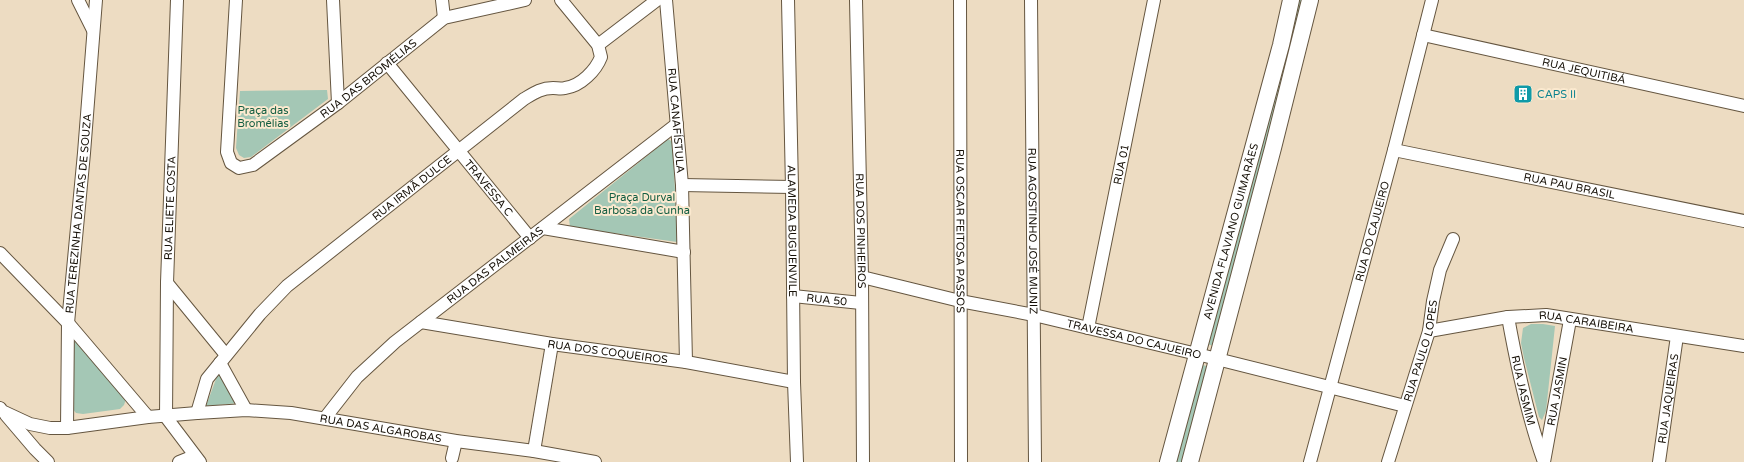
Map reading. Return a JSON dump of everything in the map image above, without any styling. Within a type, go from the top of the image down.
[{"type":"main road","name":"AVENIDA FLAVIANO GUIMARÃES","points":[[1168,462],[1281,45],[1290,0]]},
{"type":"main road","name":"AVENIDA FLAVIANO GUIMARÃES","points":[[1190,462],[1272,155],[1310,0]]},
{"type":"street","points":[[78,0],[93,30]]},
{"type":"street","name":"RUA TEREZINHA DANTAS DE SOUZA","points":[[67,428],[68,323],[84,153],[96,0]]},
{"type":"street","name":"RUA ELIETE COSTA","points":[[166,417],[167,283],[176,0]]},
{"type":"street","name":"RUA DAS BROMÉLIAS","points":[[236,0],[228,152],[231,163],[239,168],[253,166],[338,102],[444,18],[525,0]]},
{"type":"street","points":[[333,0],[338,102]]},
{"type":"street","points":[[442,0],[444,18]]},
{"type":"street","points":[[561,0],[598,44],[657,0]]},
{"type":"street","name":"RUA CANAFÍSTULA","points":[[666,0],[682,185],[686,362]]},
{"type":"street","name":"ALAMEDA BUGUENVILE","points":[[788,0],[794,382],[797,462]]},
{"type":"street","name":"RUA DOS PINHEIROS","points":[[856,0],[862,277],[861,303],[864,462]]},
{"type":"street","name":"RUA OSCAR FEITOSA PASSOS","points":[[960,0],[961,462]]},
{"type":"street","name":"RUA AGOSTINHO JOSÉ MUNIZ","points":[[1031,0],[1035,462]]},
{"type":"street","name":"RUA 01","points":[[1088,328],[1154,0]]},
{"type":"street","name":"RUA DO CAJUEIRO","points":[[1310,462],[1394,150],[1432,0]]},
{"type":"street","name":"RUA JEQUITIBÁ","points":[[1423,35],[1744,106]]},
{"type":"street","name":"RUA IRMÃ DULCE","points":[[197,413],[207,379],[271,301],[287,286],[458,150],[535,92],[545,88],[565,88],[589,76],[598,65],[601,57],[598,44]]},
{"type":"street","name":"TRAVESSA C","points":[[387,63],[530,238]]},
{"type":"street","name":"RUA DAS PALMEIRAS","points":[[325,418],[357,377],[396,342],[677,124]]},
{"type":"street","name":"RUA PAU BRASIL","points":[[1394,150],[1744,221]]},
{"type":"street","points":[[682,185],[792,187]]},
{"type":"street","points":[[543,228],[684,252]]},
{"type":"street","name":"RUA PAULO LOPES","points":[[1388,462],[1429,331],[1433,301],[1440,270],[1453,239]]},
{"type":"street","points":[[0,253],[68,323],[148,417]]},
{"type":"street","name":"TRAVESSA DO CAJUEIRO","points":[[862,277],[960,301],[1034,315],[1405,406]]},
{"type":"street","points":[[167,283],[223,359],[246,410]]},
{"type":"street","name":"RUA 50","points":[[793,296],[861,303]]},
{"type":"street","name":"RUA CARAIBEIRA","points":[[1429,331],[1508,317],[1546,315],[1570,320],[1744,346]]},
{"type":"street","name":"RUA JASMIM","points":[[1508,317],[1524,400],[1544,462]]},
{"type":"street","name":"RUA JASMIN","points":[[1544,462],[1570,320]]},
{"type":"street","name":"RUA DOS COQUEIROS","points":[[421,322],[552,344],[686,362],[794,382]]},
{"type":"street","name":"RUA JAQUEIRAS","points":[[1659,462],[1676,336]]},
{"type":"street","points":[[534,452],[552,344]]},
{"type":"street","points":[[1,409],[48,462]]},
{"type":"street","name":"RUA DAS ALGAROBAS","points":[[1,409],[30,424],[50,428],[67,428],[148,417],[166,417],[197,413],[246,410],[291,413],[456,441],[595,462]]},
{"type":"street","points":[[166,417],[197,459],[179,462]]},
{"type":"street","points":[[451,461],[456,441]]},
{"type":"green space","points":[[1292,0],[1309,0],[1215,346],[1210,345],[1205,342]]},
{"type":"green space","name":"Praça das Bromélias","points":[[327,90],[328,99],[251,157],[244,158],[239,155],[236,148],[240,91]]},
{"type":"green space","name":"Praça Durval Barbosa da Cunha","points":[[668,139],[673,142],[677,242],[570,227],[569,219]]},
{"type":"green space","points":[[1531,324],[1555,326],[1546,411],[1542,420],[1539,417],[1521,343],[1523,328]]},
{"type":"green space","points":[[73,338],[126,399],[124,405],[120,409],[83,414],[76,413],[71,407]]},
{"type":"green space","points":[[1199,364],[1210,367],[1189,462],[1171,462]]},
{"type":"green space","points":[[219,371],[239,403],[206,406]]},
{"type":"place","name":"CAPS II","points":[[1523,94]]}]
